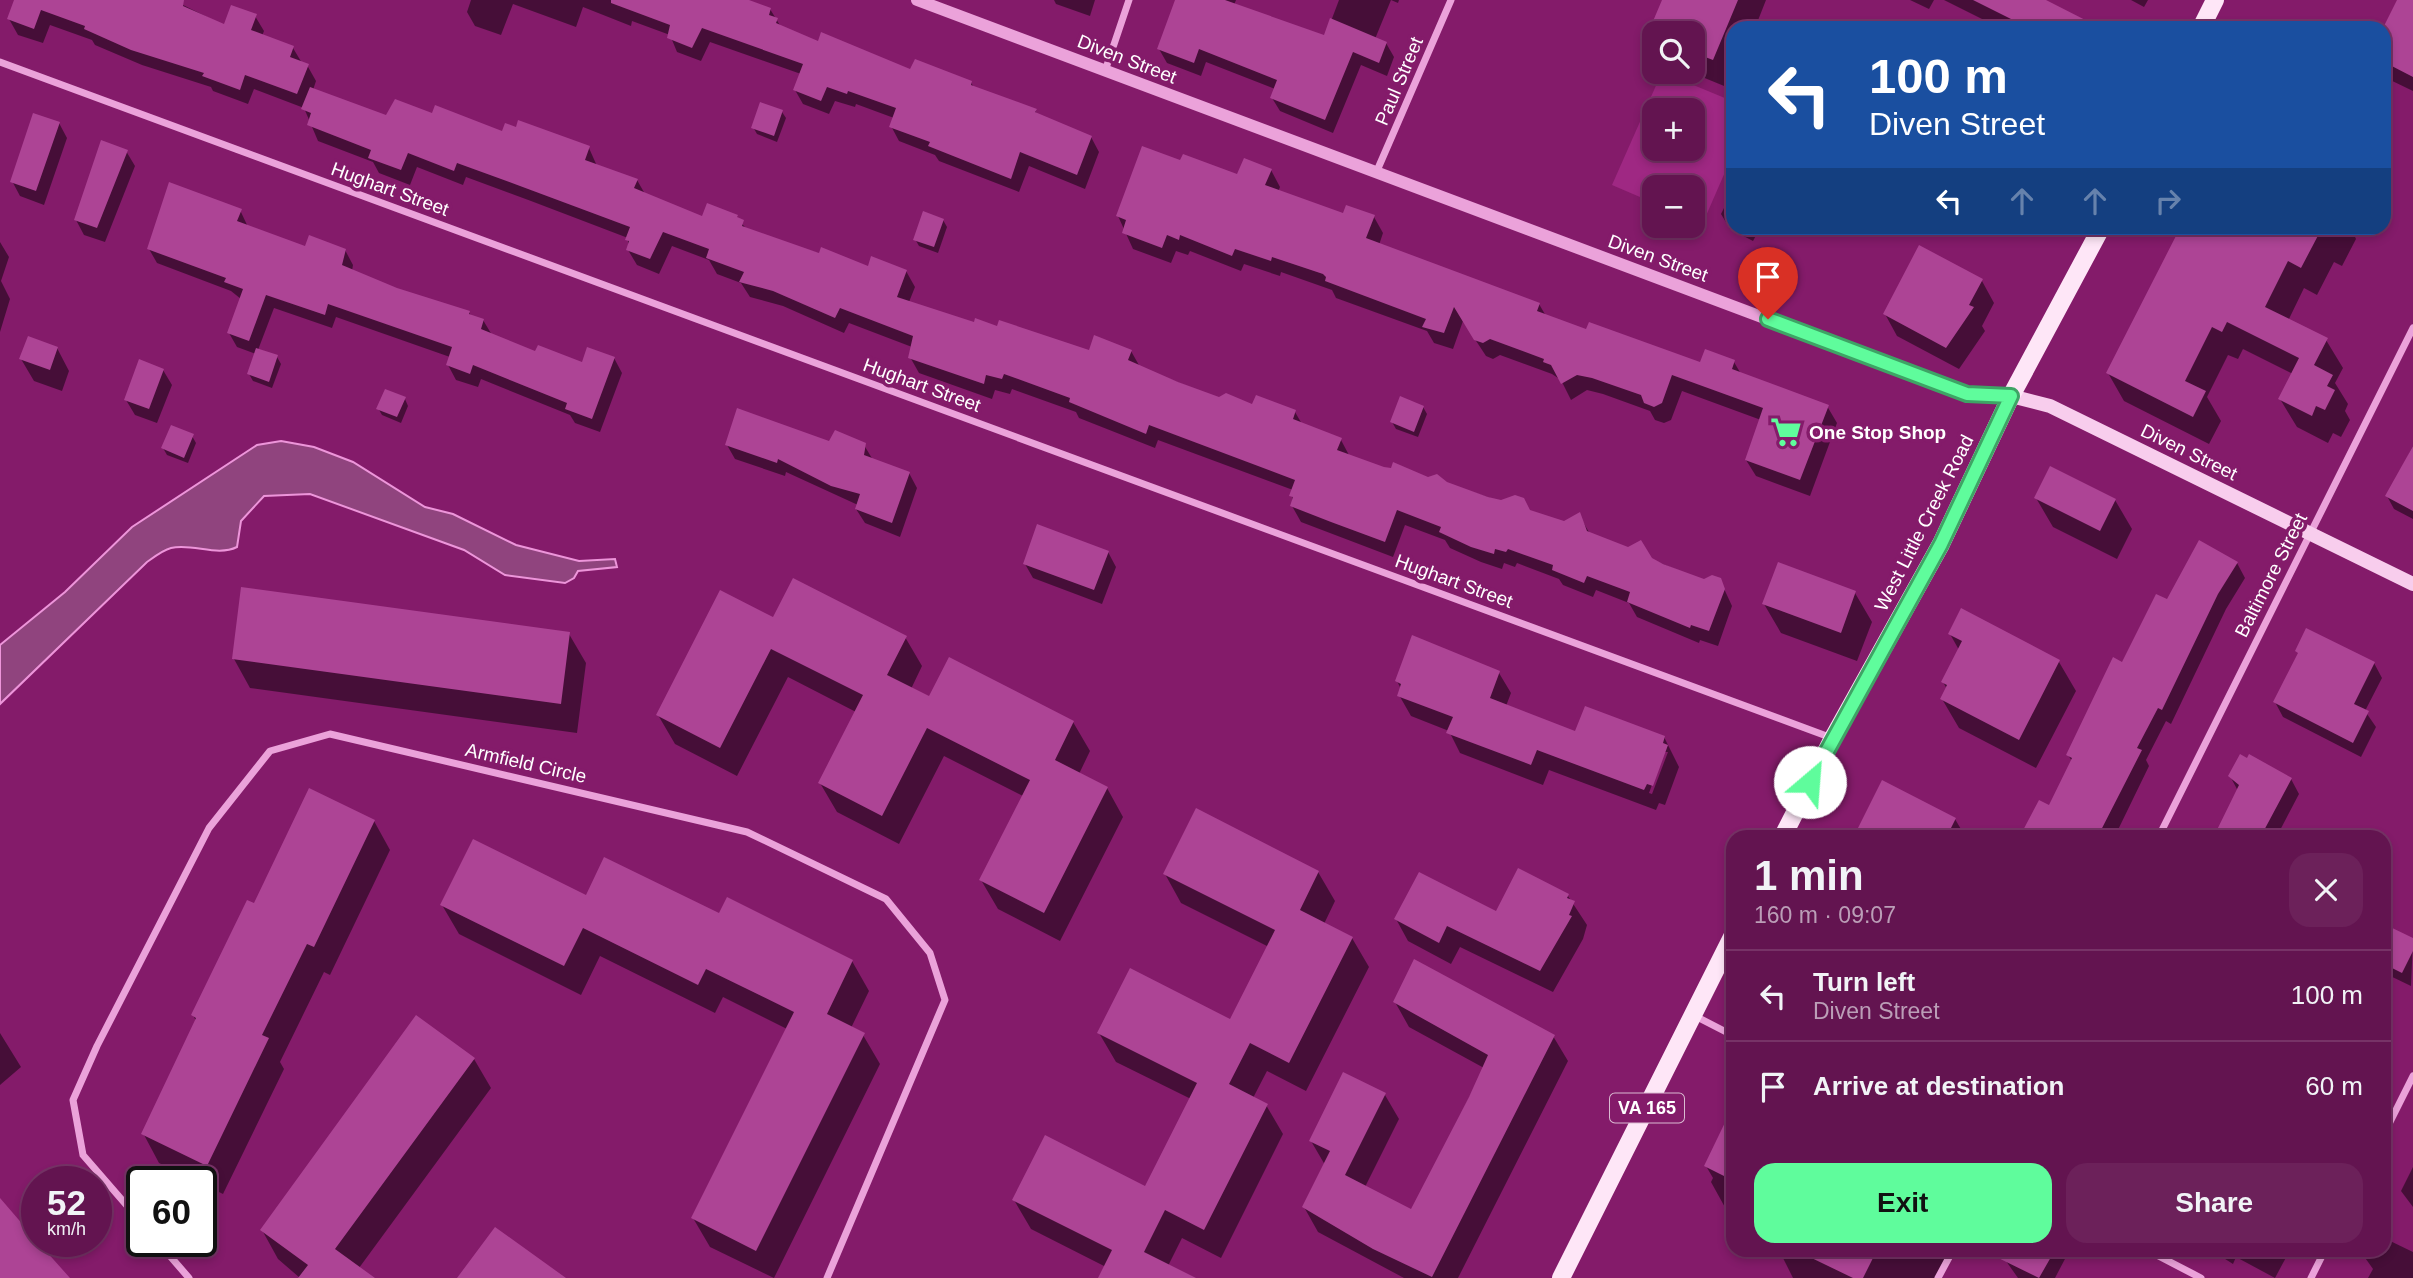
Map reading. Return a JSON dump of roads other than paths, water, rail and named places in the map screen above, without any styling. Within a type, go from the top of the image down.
[{"type":"main road","points":[[2204,21],[2215,0]]},
{"type":"main road","name":"West Little Creek Road","points":[[1786,830],[1833,738],[1941,544],[2011,396],[2097,235]]},
{"type":"main road","name":"Diven Street","points":[[2011,396],[2050,406],[2311,531],[2413,584]]},
{"type":"main road","name":"VA 165","points":[[1562,1278],[1726,949]]},
{"type":"street","name":"Diven Street","points":[[917,0],[1967,394],[2011,396]]},
{"type":"street","points":[[1104,72],[1129,0]]},
{"type":"street","name":"Paul Street","points":[[1376,174],[1451,0]]},
{"type":"street","name":"Hughart Street","points":[[0,62],[1833,738]]},
{"type":"street","name":"Baltimore Street","points":[[2162,830],[2413,328]]},
{"type":"street","name":"Armfield Circle","points":[[126,1205],[83,1155],[74,1100],[97,1046],[209,828],[270,751],[331,734],[747,832],[886,899],[930,953],[945,1000],[827,1278]]},
{"type":"street","points":[[1693,1015],[1726,1032]]},
{"type":"street","points":[[2391,1120],[2413,1076]]},
{"type":"street","points":[[171,1257],[189,1278]]},
{"type":"street","points":[[1938,1278],[1949,1257]]},
{"type":"street","points":[[2160,1257],[2201,1278]]},
{"type":"street","points":[[2311,1278],[2322,1257]]},
{"type":"place","name":"One Stop Shop","points":[[1786,432]]}]
